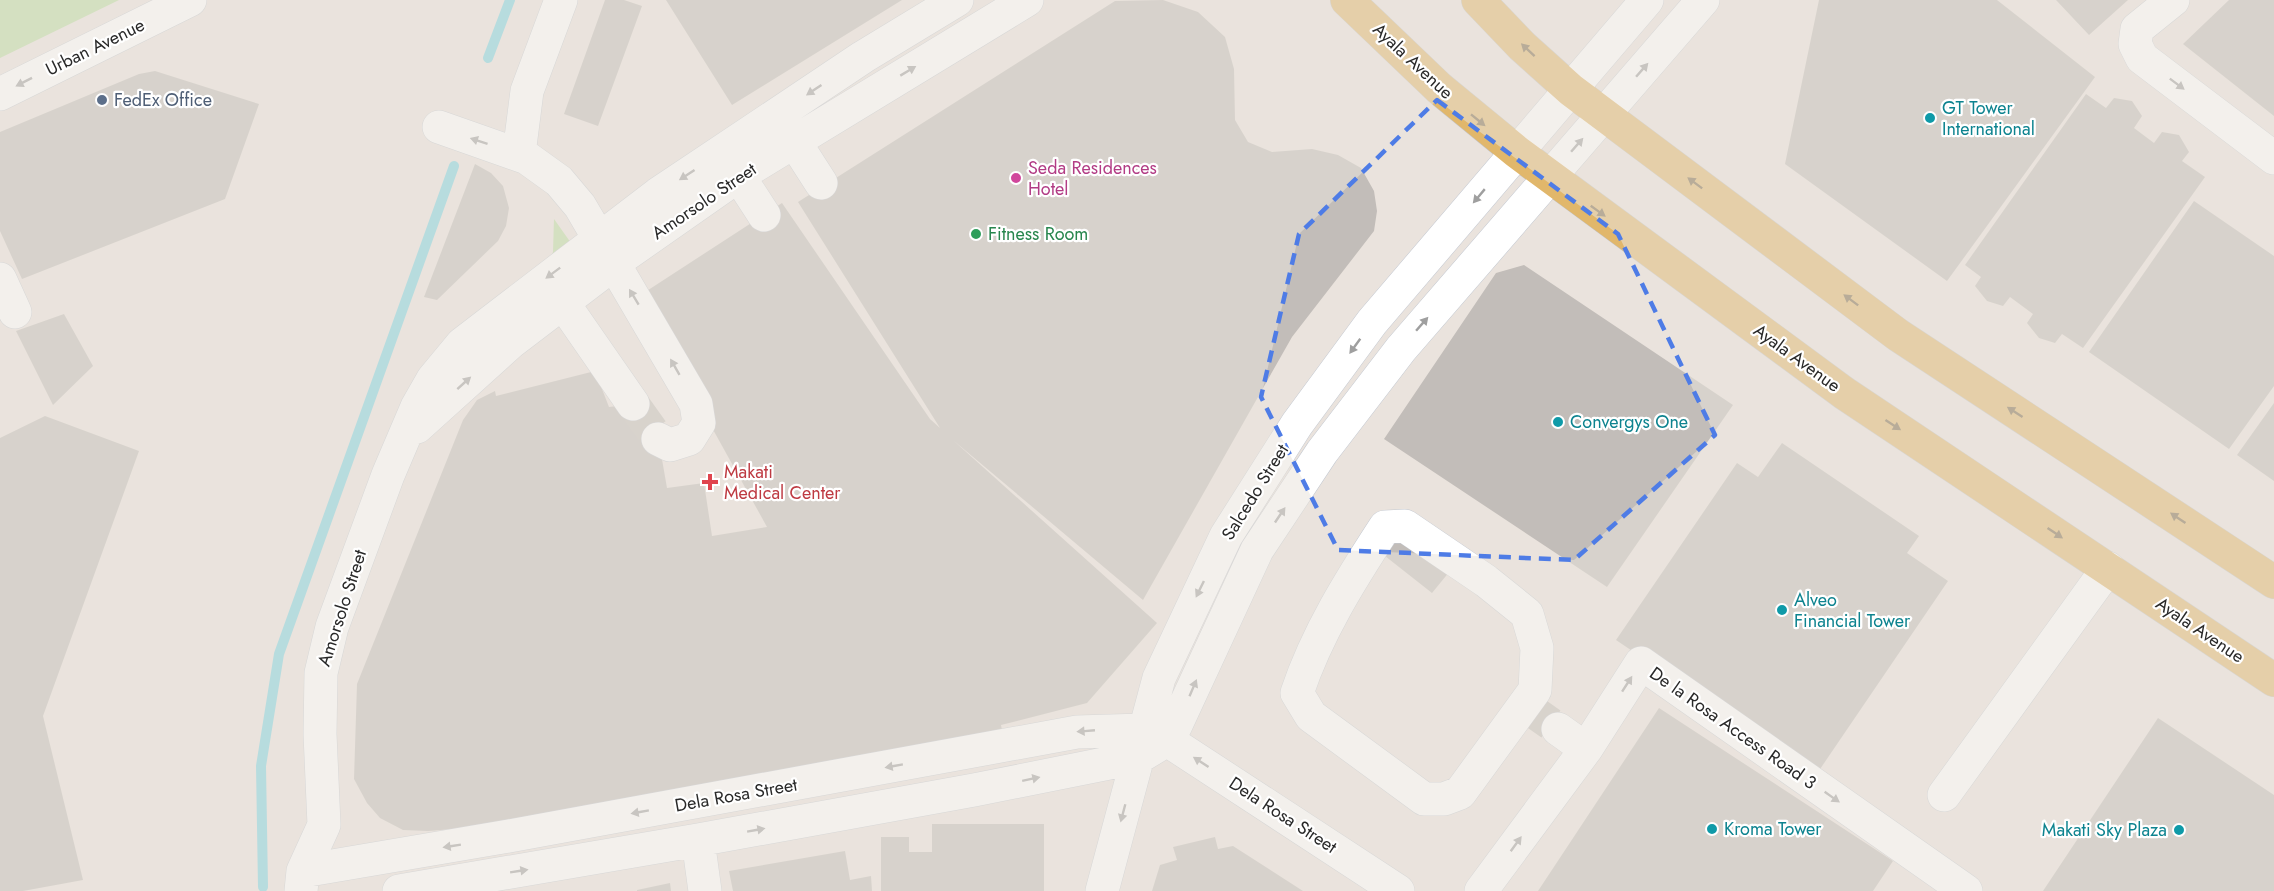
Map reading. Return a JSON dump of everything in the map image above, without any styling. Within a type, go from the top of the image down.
[{"type":"main road","name":"Ayala Avenue","points":[[1347,0],[1439,88],[1517,152],[1844,393],[2274,680]]},
{"type":"main road","points":[[1478,0],[1522,46],[1571,90],[1898,335],[2274,582]]},
{"type":"street","name":"Urban Avenue","points":[[0,94],[190,0]]},
{"type":"street","points":[[519,154],[527,91],[561,0]]},
{"type":"street","name":"Amorsolo Street","points":[[348,878],[324,825],[320,734],[321,674],[336,617],[388,475],[417,407],[433,379],[462,344],[607,250],[730,164],[863,57],[957,0]]},
{"type":"street","name":"Amorsolo Street","points":[[406,436],[510,343],[563,303],[655,196],[730,164],[794,141],[1027,0]]},
{"type":"street","name":"Salcedo Street","points":[[1102,891],[1150,742],[1151,700],[1163,665],[1226,536],[1297,424],[1372,322],[1647,0]]},
{"type":"street","name":"Salcedo Street","points":[[1150,742],[1186,707],[1257,550],[1322,452],[1401,349],[1703,0]]},
{"type":"street","points":[[2173,0],[2137,29],[2135,44],[2142,58],[2274,158]]},
{"type":"street","points":[[439,127],[519,154],[559,181],[613,202],[634,201],[655,196]]},
{"type":"street","points":[[794,141],[821,183]]},
{"type":"street","points":[[730,164],[764,214]]},
{"type":"street","points":[[559,181],[580,206],[696,404],[699,423],[688,439],[670,445],[658,440]]},
{"type":"street","points":[[0,279],[15,312]]},
{"type":"street","points":[[563,303],[633,404]]},
{"type":"street","points":[[1405,525],[1486,581],[1527,614],[1537,648],[1535,690],[1524,705],[1460,793],[1444,799],[1424,799],[1311,716],[1297,693],[1306,665],[1351,579],[1385,527],[1405,525]]},
{"type":"street","points":[[1944,795],[2108,568]]},
{"type":"street","name":"De la Rosa Access Road 3","points":[[1481,891],[1586,749],[1641,663],[1966,891]]},
{"type":"street","points":[[1558,729],[1586,749]]},
{"type":"street","name":"Dela Rosa Street","points":[[302,881],[348,878],[1077,732],[1150,742],[1378,885]]},
{"type":"street","name":"Dela Rosa Street","points":[[399,891],[974,790],[1150,742]]},
{"type":"street","name":"Amorsolo Street","points":[[302,881],[324,825]]},
{"type":"street","points":[[698,840],[705,891]]},
{"type":"highlighted area","points":[[1437,100],[1618,234],[1715,435],[1574,560],[1338,550],[1261,397],[1299,234]]},
{"type":"green space","points":[[0,0],[119,0],[0,58]]},
{"type":"green space","points":[[554,219],[571,243],[549,261],[553,252]]},
{"type":"building","points":[[605,0],[624,0],[642,6],[598,126],[564,114]]},
{"type":"building","points":[[666,0],[902,0],[732,105]]},
{"type":"building","points":[[1163,0],[1198,12],[1225,37],[1234,69],[1235,120],[1248,142],[1272,152],[1312,149],[1338,155],[1361,168],[1374,191],[1377,211],[1374,231],[1292,337],[1143,600],[954,441],[1157,623],[1087,703],[1001,725],[1003,736],[579,819],[428,831],[403,830],[380,818],[367,803],[354,779],[357,684],[463,420],[477,400],[495,391],[496,396],[595,371],[609,407],[652,402],[667,488],[704,483],[712,536],[767,527],[639,296],[782,203],[930,419],[940,428],[798,202],[1115,1]]},
{"type":"building","name":"GT Tower International","points":[[1819,0],[1997,0],[2095,77],[1947,281],[1785,164]]},
{"type":"building","points":[[2056,0],[2128,0],[2089,35]]},
{"type":"building","points":[[2229,0],[2274,0],[2274,116],[2183,44]]},
{"type":"building","points":[[155,71],[259,104],[225,199],[22,279],[0,231],[0,132],[139,74]]},
{"type":"building","points":[[2086,94],[2106,108],[2114,98],[2132,101],[2142,116],[2134,128],[2154,143],[2162,132],[2179,135],[2189,152],[2182,161],[2205,177],[2083,348],[2062,334],[2055,343],[2039,338],[2027,323],[2033,314],[2010,297],[2003,306],[1987,301],[1975,286],[1981,277],[1965,265]]},
{"type":"building","points":[[475,164],[491,173],[503,186],[509,208],[506,226],[498,241],[437,300],[424,297]]},
{"type":"building","points":[[2194,201],[2274,256],[2274,386],[2229,449],[2089,352]]},
{"type":"building","name":"Convergys One","points":[[1524,265],[1733,405],[1607,587],[1384,439],[1496,273]]},
{"type":"building","points":[[64,314],[93,366],[53,405],[16,331]]},
{"type":"building","points":[[2274,403],[2274,481],[2237,455]]},
{"type":"building","points":[[45,416],[139,451],[43,716],[83,880],[23,891],[0,891],[0,438]]},
{"type":"building","name":"Alveo Financial Tower","points":[[1782,443],[1919,536],[1907,553],[1948,581],[1816,775],[1616,640],[1737,463],[1758,477]]},
{"type":"building","points":[[1403,532],[1450,571],[1432,593],[1385,556]]},
{"type":"building","name":"Kroma Tower","points":[[1659,708],[1893,861],[1873,891],[1538,891]]},
{"type":"building","name":"Makati Sky Plaza","points":[[2158,718],[2274,795],[2274,891],[2043,891]]},
{"type":"building","points":[[932,824],[1044,824],[1044,891],[881,891],[881,837],[909,837],[909,852],[932,852]]},
{"type":"building","points":[[1215,837],[1218,849],[1233,846],[1303,891],[1152,891],[1160,865],[1177,860],[1173,847]]},
{"type":"building","points":[[845,851],[850,880],[871,876],[872,891],[733,891],[729,871]]},
{"type":"building","points":[[670,883],[671,891],[637,891],[637,890]]},
{"type":"waterway","points":[[488,58],[510,0]]},
{"type":"waterway","points":[[263,887],[261,766],[279,654],[454,166]]},
{"type":"tunnel","points":[[633,404],[658,439]]},
{"type":"tunnel","points":[[1524,705],[1558,729]]},
{"type":"place","name":"FedEx Office","points":[[102,100]]},
{"type":"place","name":"GT Tower International","points":[[1930,118]]},
{"type":"place","name":"Seda Residences Hotel","points":[[1016,178]]},
{"type":"place","name":"Fitness Room","points":[[976,234]]},
{"type":"place","name":"Convergys One","points":[[1558,422]]},
{"type":"place","name":"Makati Medical Center","points":[[710,482]]},
{"type":"place","name":"Alveo Financial Tower","points":[[1782,610]]},
{"type":"place","name":"Kroma Tower","points":[[1712,829]]},
{"type":"place","name":"Makati Sky Plaza","points":[[2179,830]]}]
